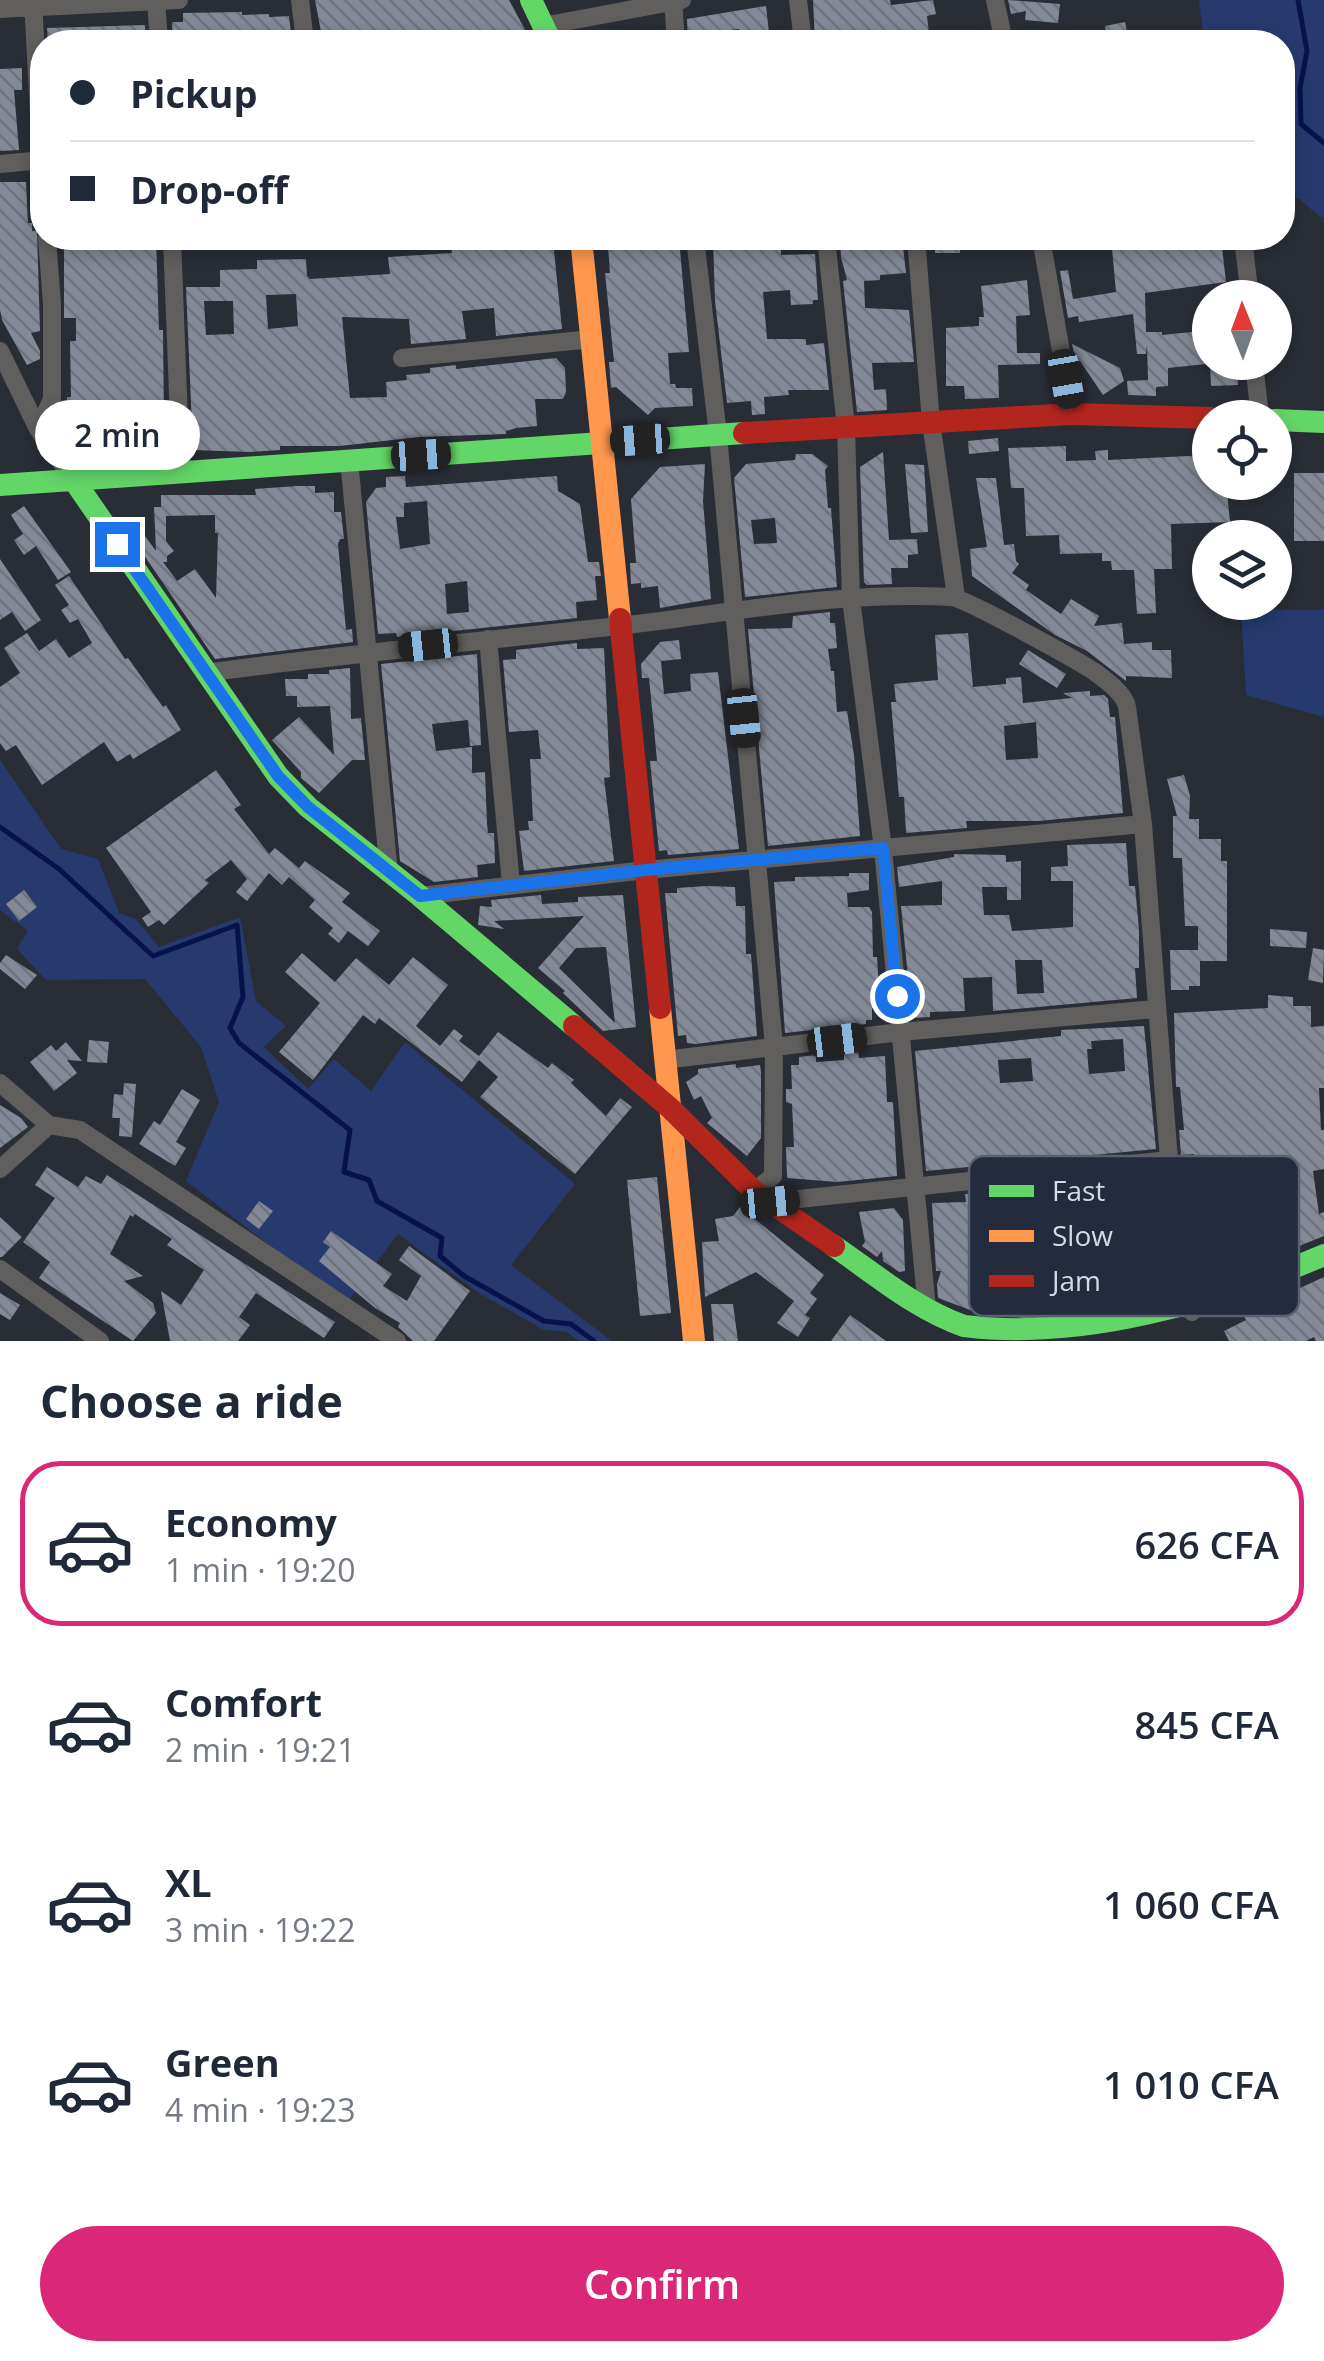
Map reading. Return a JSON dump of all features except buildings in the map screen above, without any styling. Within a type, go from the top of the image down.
[{"type":"street","points":[[0,9],[33,4],[179,0]]},
{"type":"street","points":[[300,0],[304,30]]},
{"type":"street","points":[[531,0],[545,30]]},
{"type":"street","points":[[798,0],[802,30]]},
{"type":"street","points":[[995,0],[1001,30]]},
{"type":"street","points":[[156,1],[158,30]]},
{"type":"street","points":[[563,30],[676,1],[676,30]]},
{"type":"street","points":[[33,4],[34,30]]},
{"type":"street","points":[[0,164],[30,161]]},
{"type":"street","points":[[38,429],[52,399],[48,250]]},
{"type":"street","points":[[172,250],[181,472]]},
{"type":"street","points":[[582,250],[694,1341]]},
{"type":"street","points":[[696,250],[718,436],[774,1047],[773,1176],[762,1196]]},
{"type":"street","points":[[827,250],[846,428],[851,599],[883,848],[927,1309]]},
{"type":"street","points":[[917,250],[931,422],[956,597]]},
{"type":"street","points":[[1043,250],[1072,414]]},
{"type":"street","points":[[1245,250],[1248,280]]},
{"type":"street","points":[[402,358],[592,339]]},
{"type":"street","points":[[0,351],[38,429],[278,776],[308,807],[420,896],[670,1108],[762,1196],[927,1309],[966,1326],[1018,1336],[1078,1338],[1174,1316]]},
{"type":"street","points":[[0,485],[600,442],[1072,414],[1192,417]]},
{"type":"street","points":[[1292,421],[1324,422]]},
{"type":"street","points":[[349,460],[389,873]]},
{"type":"street","points":[[205,674],[368,650],[622,626],[734,610],[851,599],[956,597],[1093,671],[1126,699],[1143,824],[1170,1156]]},
{"type":"street","points":[[488,639],[511,884]]},
{"type":"street","points":[[420,896],[646,870],[1143,824]]},
{"type":"street","points":[[664,1060],[900,1032],[1155,1010]]},
{"type":"street","points":[[0,1083],[49,1125],[80,1130],[397,1341]]},
{"type":"street","points":[[0,1169],[49,1125]]},
{"type":"street","points":[[762,1196],[969,1182]]},
{"type":"street","points":[[1299,1266],[1324,1255]]},
{"type":"street","points":[[0,1268],[100,1341]]},
{"type":"street","points":[[362,1341],[378,1329]]},
{"type":"shaded area","points":[[1199,0],[1324,0],[1324,220],[1295,198],[1295,30],[1203,30]]},
{"type":"shaded area","points":[[1292,610],[1324,610],[1324,717],[1246,695],[1242,620],[1292,620]]},
{"type":"shaded area","points":[[0,760],[61,849],[98,859],[119,913],[136,919],[159,947],[240,917],[256,1001],[286,1026],[264,1047],[308,1089],[334,1059],[371,1091],[405,1042],[575,1184],[511,1265],[612,1341],[579,1341],[567,1332],[542,1329],[476,1291],[398,1234],[346,1304],[186,1181],[219,1102],[201,1047],[145,979],[46,980],[17,949],[28,931],[0,910]]},
{"type":"waterway","points":[[1298,0],[1307,51],[1300,88],[1301,124],[1324,143]]},
{"type":"waterway","points":[[0,827],[59,869],[153,956],[237,925],[243,997],[230,1028],[239,1043],[350,1130],[344,1172],[369,1180],[377,1201],[442,1238],[440,1256],[464,1276],[544,1321],[571,1324],[594,1341]]},
{"type":"traffic: fast","points":[[531,0],[545,30]]},
{"type":"traffic: fast","points":[[1292,421],[1324,422]]},
{"type":"traffic: fast","points":[[0,485],[744,433]]},
{"type":"traffic: fast","points":[[73,479],[278,776],[308,807],[574,1026]]},
{"type":"traffic: fast","points":[[834,1246],[930,1311],[964,1326],[1055,1328],[1133,1316]]},
{"type":"traffic: fast","points":[[1299,1265],[1324,1255]]},
{"type":"traffic: slow","points":[[582,250],[620,619]]},
{"type":"traffic: slow","points":[[660,1008],[694,1341]]},
{"type":"traffic: jam","points":[[744,433],[1072,414],[1192,417]]},
{"type":"traffic: jam","points":[[620,619],[660,1008]]},
{"type":"traffic: jam","points":[[574,1026],[670,1108],[754,1191],[834,1246]]},
{"type":"route","points":[[117,544],[278,776],[308,807],[420,896],[883,848],[897,996]]}]
